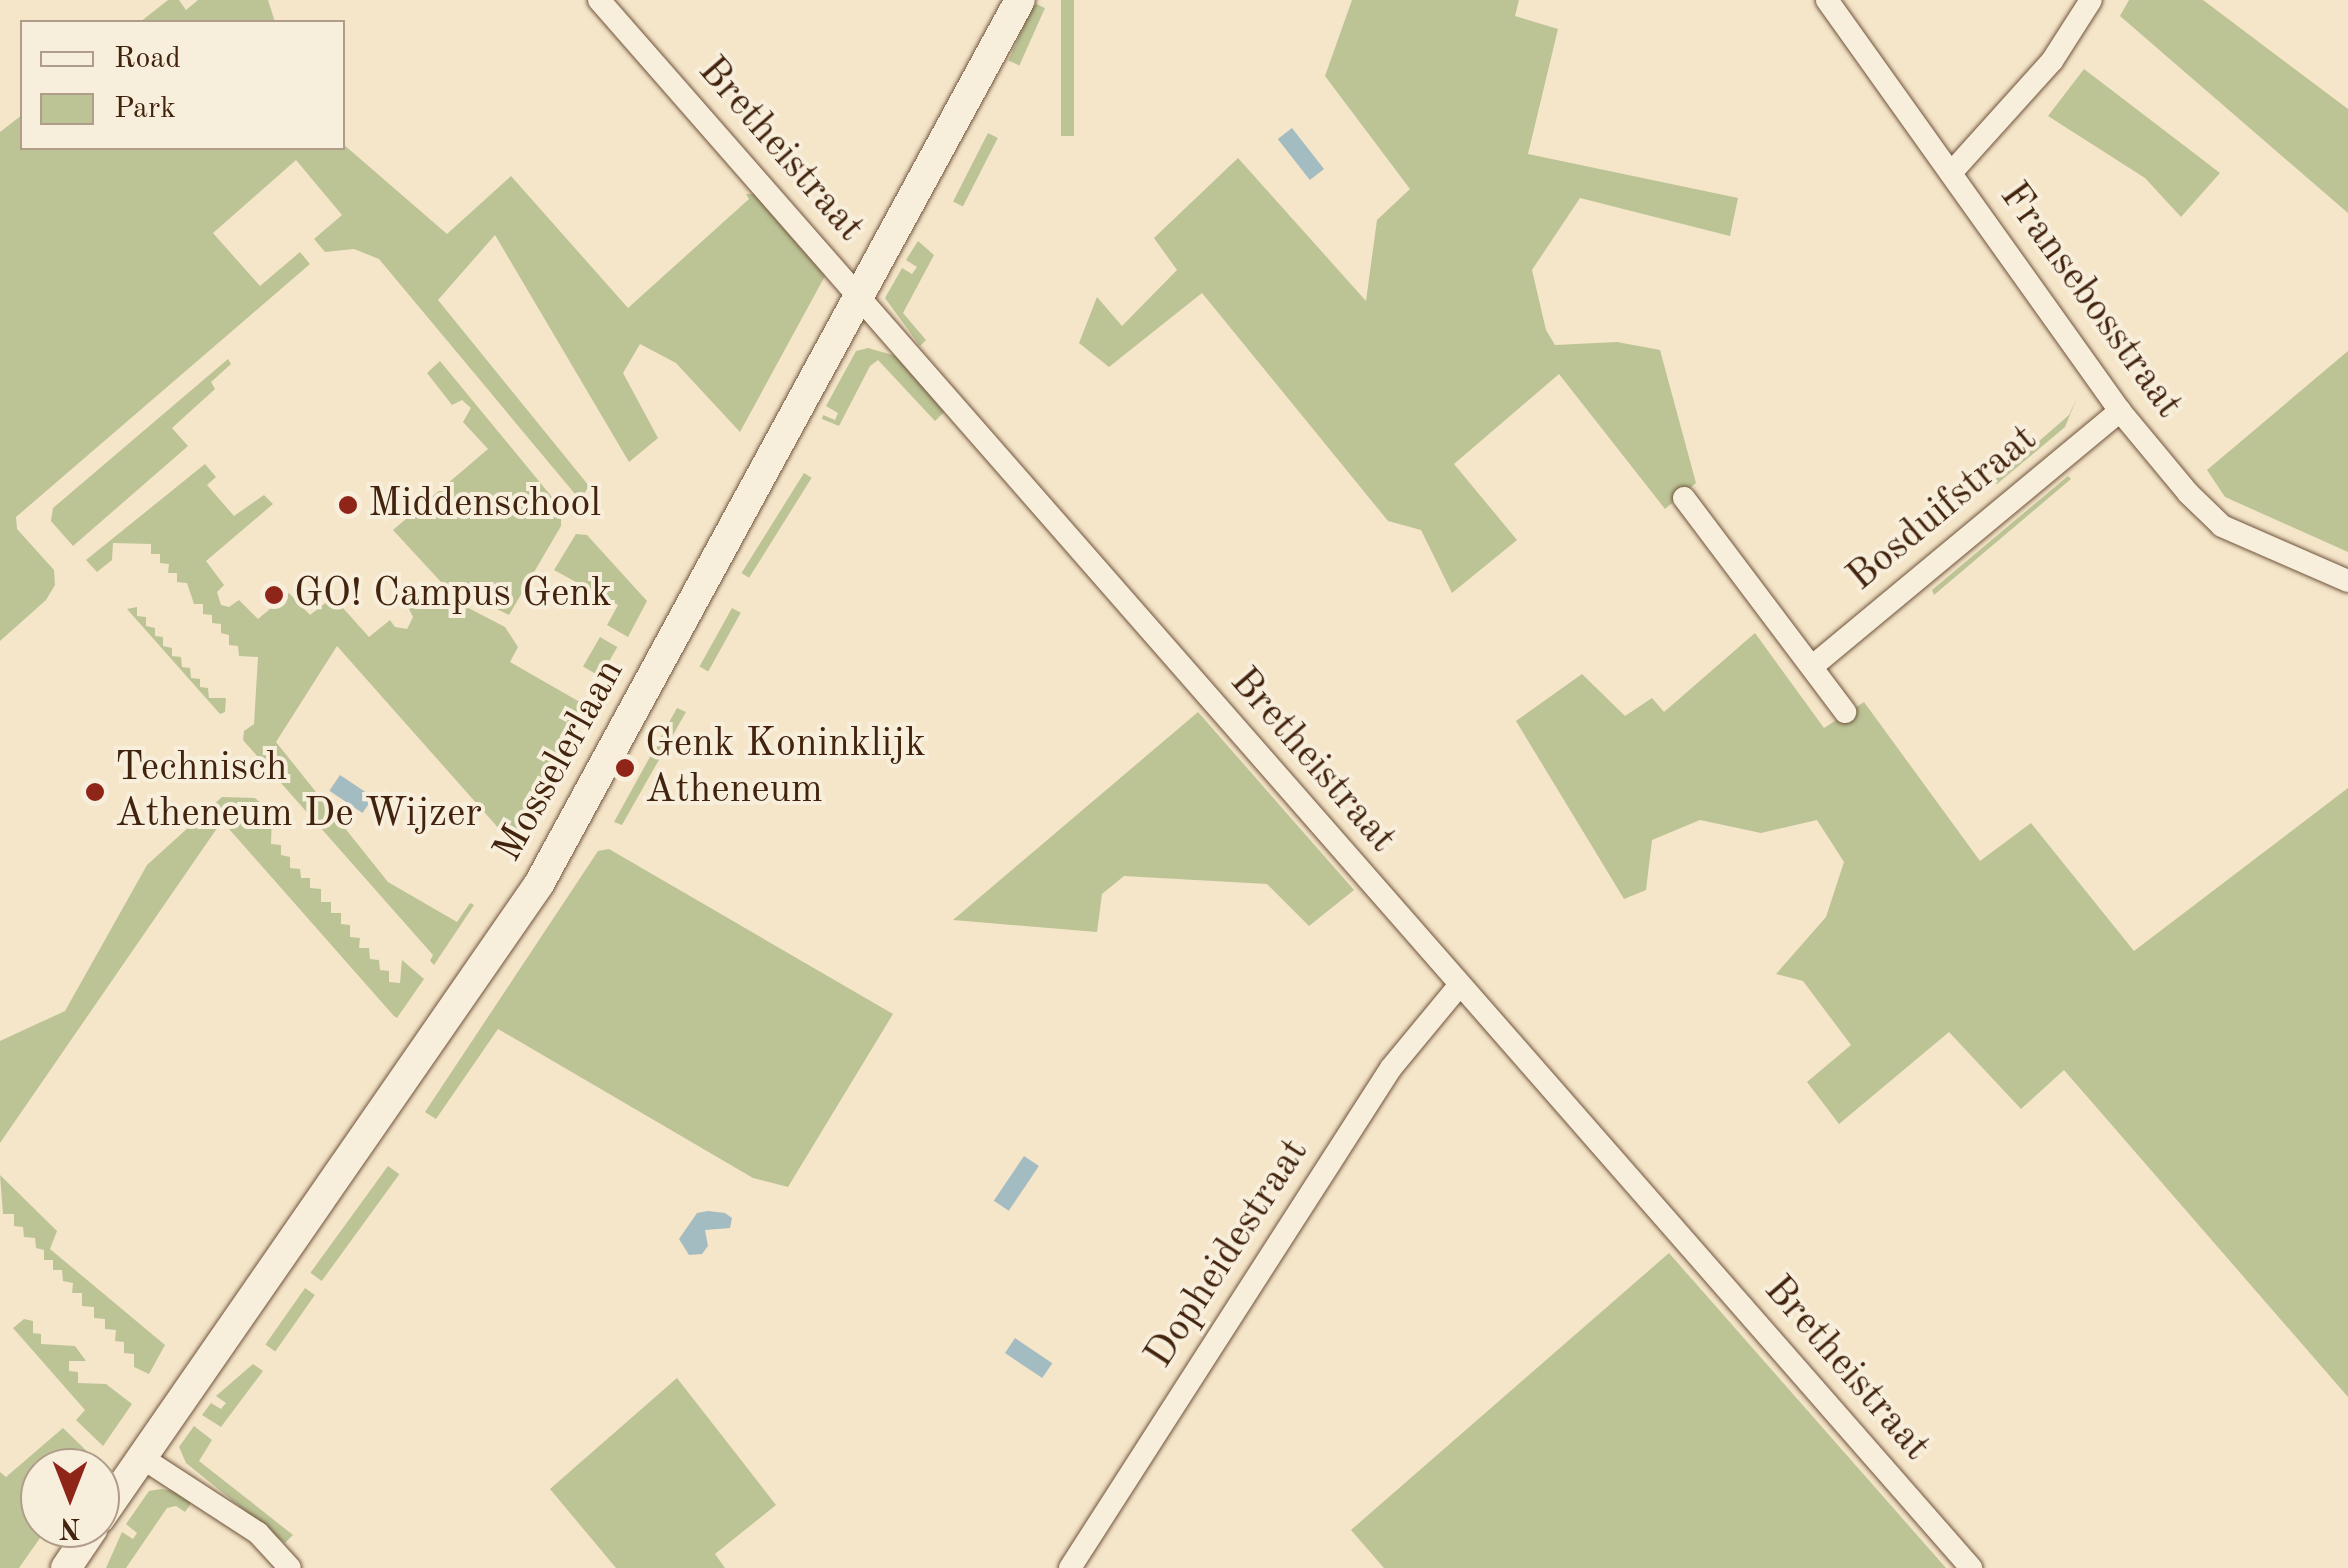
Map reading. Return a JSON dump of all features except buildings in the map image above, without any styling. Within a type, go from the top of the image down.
[{"type":"street","name":"Bretheistraat","points":[[599,0],[1458,988],[1971,1568]]},
{"type":"street","name":"Mosselerlaan","points":[[120,1488],[539,884],[1020,0]]},
{"type":"street","name":"Fransebosstraat","points":[[1827,0],[2120,411],[2222,526],[2348,581]]},
{"type":"street","points":[[1950,173],[2052,61],[2092,0]]},
{"type":"street","name":"Bosduifstraat","points":[[1814,665],[2120,411]]},
{"type":"street","points":[[1684,498],[1814,665],[1845,712]]},
{"type":"street","name":"Dopheidestraat","points":[[1070,1568],[1391,1068],[1458,988]]},
{"type":"street","points":[[141,1456],[258,1533],[290,1568]]},
{"type":"green space","points":[[168,0],[179,0],[186,10],[198,0],[268,0],[274,20],[143,20]]},
{"type":"green space","points":[[1061,0],[1074,0],[1074,136],[1061,136]]},
{"type":"green space","points":[[1352,0],[1519,0],[1515,16],[1558,29],[1528,154],[1738,198],[1730,236],[1580,198],[1532,270],[1546,330],[1555,345],[1617,342],[1660,350],[1696,483],[1665,509],[1559,374],[1454,464],[1517,540],[1452,593],[1421,530],[1388,521],[1202,293],[1109,367],[1079,343],[1097,297],[1122,326],[1177,270],[1154,238],[1238,158],[1366,301],[1377,220],[1410,189],[1325,76]]},
{"type":"green space","points":[[2129,0],[2203,0],[2348,109],[2348,213],[2120,16]]},
{"type":"green space","points":[[1034,3],[1045,8],[1019,65],[1008,61]]},
{"type":"green space","points":[[2084,69],[2220,173],[2181,217],[2145,178],[2048,116]]},
{"type":"green space","points":[[20,117],[20,150],[345,150],[345,146],[447,234],[511,176],[628,308],[749,199],[746,194],[754,194],[825,276],[740,432],[676,363],[640,344],[623,373],[658,438],[629,462],[495,235],[438,300],[589,486],[580,500],[379,259],[354,249],[325,252],[314,239],[342,215],[296,160],[213,233],[260,286],[300,252],[310,264],[16,517],[17,529],[54,570],[55,585],[46,600],[0,641],[0,132]]},
{"type":"green space","points":[[988,133],[998,138],[963,207],[953,202]]},
{"type":"green space","points":[[918,241],[934,255],[903,313],[926,340],[920,346],[885,298],[902,268],[912,274],[917,267],[906,260]]},
{"type":"green space","points":[[868,348],[896,356],[944,412],[935,421],[878,360],[870,366],[839,426],[822,419],[823,415],[835,420],[838,413],[826,406],[856,351]]},
{"type":"green space","points":[[2348,351],[2348,552],[2225,497],[2207,470]]},
{"type":"green space","points":[[228,359],[231,364],[211,382],[215,389],[172,428],[188,446],[73,546],[51,521],[53,508]]},
{"type":"green space","points":[[440,361],[561,508],[561,526],[509,615],[441,582],[393,530],[488,449],[463,422],[471,408],[462,400],[452,405],[427,373]]},
{"type":"green space","points":[[2077,398],[2065,427],[1997,484],[1992,482],[2069,415]]},
{"type":"green space","points":[[205,464],[216,477],[207,485],[234,516],[264,495],[273,504],[206,561],[224,585],[217,592],[221,605],[229,607],[239,600],[258,619],[289,593],[310,615],[333,597],[369,637],[390,620],[395,627],[407,629],[413,617],[408,607],[430,588],[505,627],[518,647],[510,662],[585,705],[595,688],[599,690],[507,853],[503,850],[509,840],[337,646],[276,742],[388,882],[457,922],[470,903],[474,905],[434,965],[430,961],[433,955],[243,740],[244,731],[254,724],[258,657],[239,656],[238,646],[229,645],[229,635],[221,633],[221,624],[212,623],[212,615],[203,614],[203,604],[194,604],[187,583],[177,582],[177,573],[168,573],[169,564],[160,563],[160,554],[151,554],[151,544],[113,543],[112,560],[97,572],[86,560]]},
{"type":"green space","points":[[804,473],[812,478],[749,578],[741,573]]},
{"type":"green space","points":[[2068,476],[2071,479],[1934,595],[1932,590]]},
{"type":"green space","points":[[576,534],[587,535],[647,601],[628,637],[607,625],[618,605],[554,570]]},
{"type":"green space","points":[[137,607],[137,616],[146,617],[146,626],[155,628],[155,636],[163,637],[163,646],[172,648],[172,656],[181,657],[182,667],[190,668],[191,678],[200,679],[200,687],[208,688],[209,698],[226,698],[225,712],[220,714],[127,609]]},
{"type":"green space","points":[[732,608],[741,613],[708,671],[700,667]]},
{"type":"green space","points":[[1755,633],[1824,728],[1864,702],[1980,861],[2031,823],[2134,951],[2348,788],[2348,1397],[2064,1070],[2021,1109],[1949,1032],[1839,1124],[1807,1082],[1851,1045],[1803,981],[1776,974],[1826,917],[1844,862],[1817,820],[1761,833],[1700,820],[1652,840],[1646,890],[1624,899],[1516,721],[1582,674],[1625,716],[1652,698],[1664,712]]},
{"type":"green space","points":[[600,637],[617,647],[600,676],[583,666]]},
{"type":"green space","points":[[677,708],[686,712],[622,825],[614,822]]},
{"type":"green space","points":[[1198,712],[1354,890],[1309,926],[1267,884],[1124,876],[1102,894],[1097,932],[953,920]]},
{"type":"green space","points":[[222,797],[255,798],[272,813],[271,844],[281,845],[281,855],[290,857],[290,868],[300,869],[301,878],[310,878],[310,888],[321,889],[321,902],[331,902],[331,913],[341,913],[341,924],[350,925],[350,937],[360,938],[359,948],[369,948],[370,959],[379,960],[380,970],[389,971],[389,982],[400,983],[402,960],[424,979],[397,1018],[393,1015],[222,821],[0,1143],[0,1041],[65,1011],[147,865]]},
{"type":"green space","points":[[609,849],[893,1014],[788,1187],[753,1178],[498,1029],[436,1119],[425,1112],[598,851]]},
{"type":"green space","points":[[388,1166],[399,1174],[322,1281],[310,1273]]},
{"type":"green space","points":[[0,1175],[57,1231],[50,1249],[165,1345],[149,1374],[134,1367],[134,1354],[124,1353],[124,1342],[115,1341],[116,1330],[105,1329],[105,1319],[94,1318],[94,1307],[82,1306],[82,1293],[72,1293],[73,1283],[63,1281],[62,1270],[53,1270],[53,1260],[44,1260],[44,1250],[36,1248],[35,1238],[24,1237],[23,1227],[14,1226],[14,1214],[3,1214]]},
{"type":"green space","points":[[1669,1253],[1946,1568],[1384,1568],[1351,1530]]},
{"type":"green space","points":[[305,1288],[315,1295],[275,1351],[265,1345]]},
{"type":"green space","points":[[24,1319],[33,1321],[33,1333],[41,1334],[41,1344],[75,1346],[86,1361],[69,1361],[69,1371],[78,1372],[78,1383],[106,1384],[132,1404],[103,1446],[76,1420],[85,1410],[13,1328]]},
{"type":"green space","points":[[253,1364],[263,1371],[221,1427],[202,1415],[211,1403],[221,1409],[226,1403],[216,1396]]},
{"type":"green space","points":[[677,1378],[776,1505],[715,1554],[725,1568],[616,1568],[550,1489]]},
{"type":"green space","points":[[194,1426],[212,1440],[199,1461],[293,1535],[285,1543],[186,1463],[179,1447]]},
{"type":"green space","points":[[63,1428],[84,1448],[40,1448]]},
{"type":"green space","points":[[20,1465],[20,1548],[33,1548],[19,1568],[0,1568],[0,1472],[6,1477]]},
{"type":"green space","points":[[149,1491],[176,1491],[192,1502],[185,1512],[176,1506],[167,1508],[126,1568],[106,1568],[115,1548],[120,1548],[122,1532],[133,1539],[137,1533],[126,1524]]},
{"type":"water","points":[[1292,128],[1324,169],[1310,180],[1278,139]]},
{"type":"water","points":[[340,775],[373,797],[363,813],[329,791]]},
{"type":"water","points":[[1024,1156],[1039,1166],[1009,1211],[994,1201]]},
{"type":"water","points":[[708,1211],[732,1218],[730,1228],[705,1230],[708,1246],[702,1254],[689,1255],[679,1239],[697,1213]]},
{"type":"water","points":[[1015,1338],[1052,1363],[1042,1378],[1005,1353]]},
{"type":"place","name":"Middenschool","points":[[348,505]]},
{"type":"place","name":"GO! Campus Genk","points":[[274,595]]},
{"type":"place","name":"Genk Koninklijk Atheneum","points":[[625,768]]},
{"type":"place","name":"Technisch Atheneum De Wijzer","points":[[95,792]]}]
